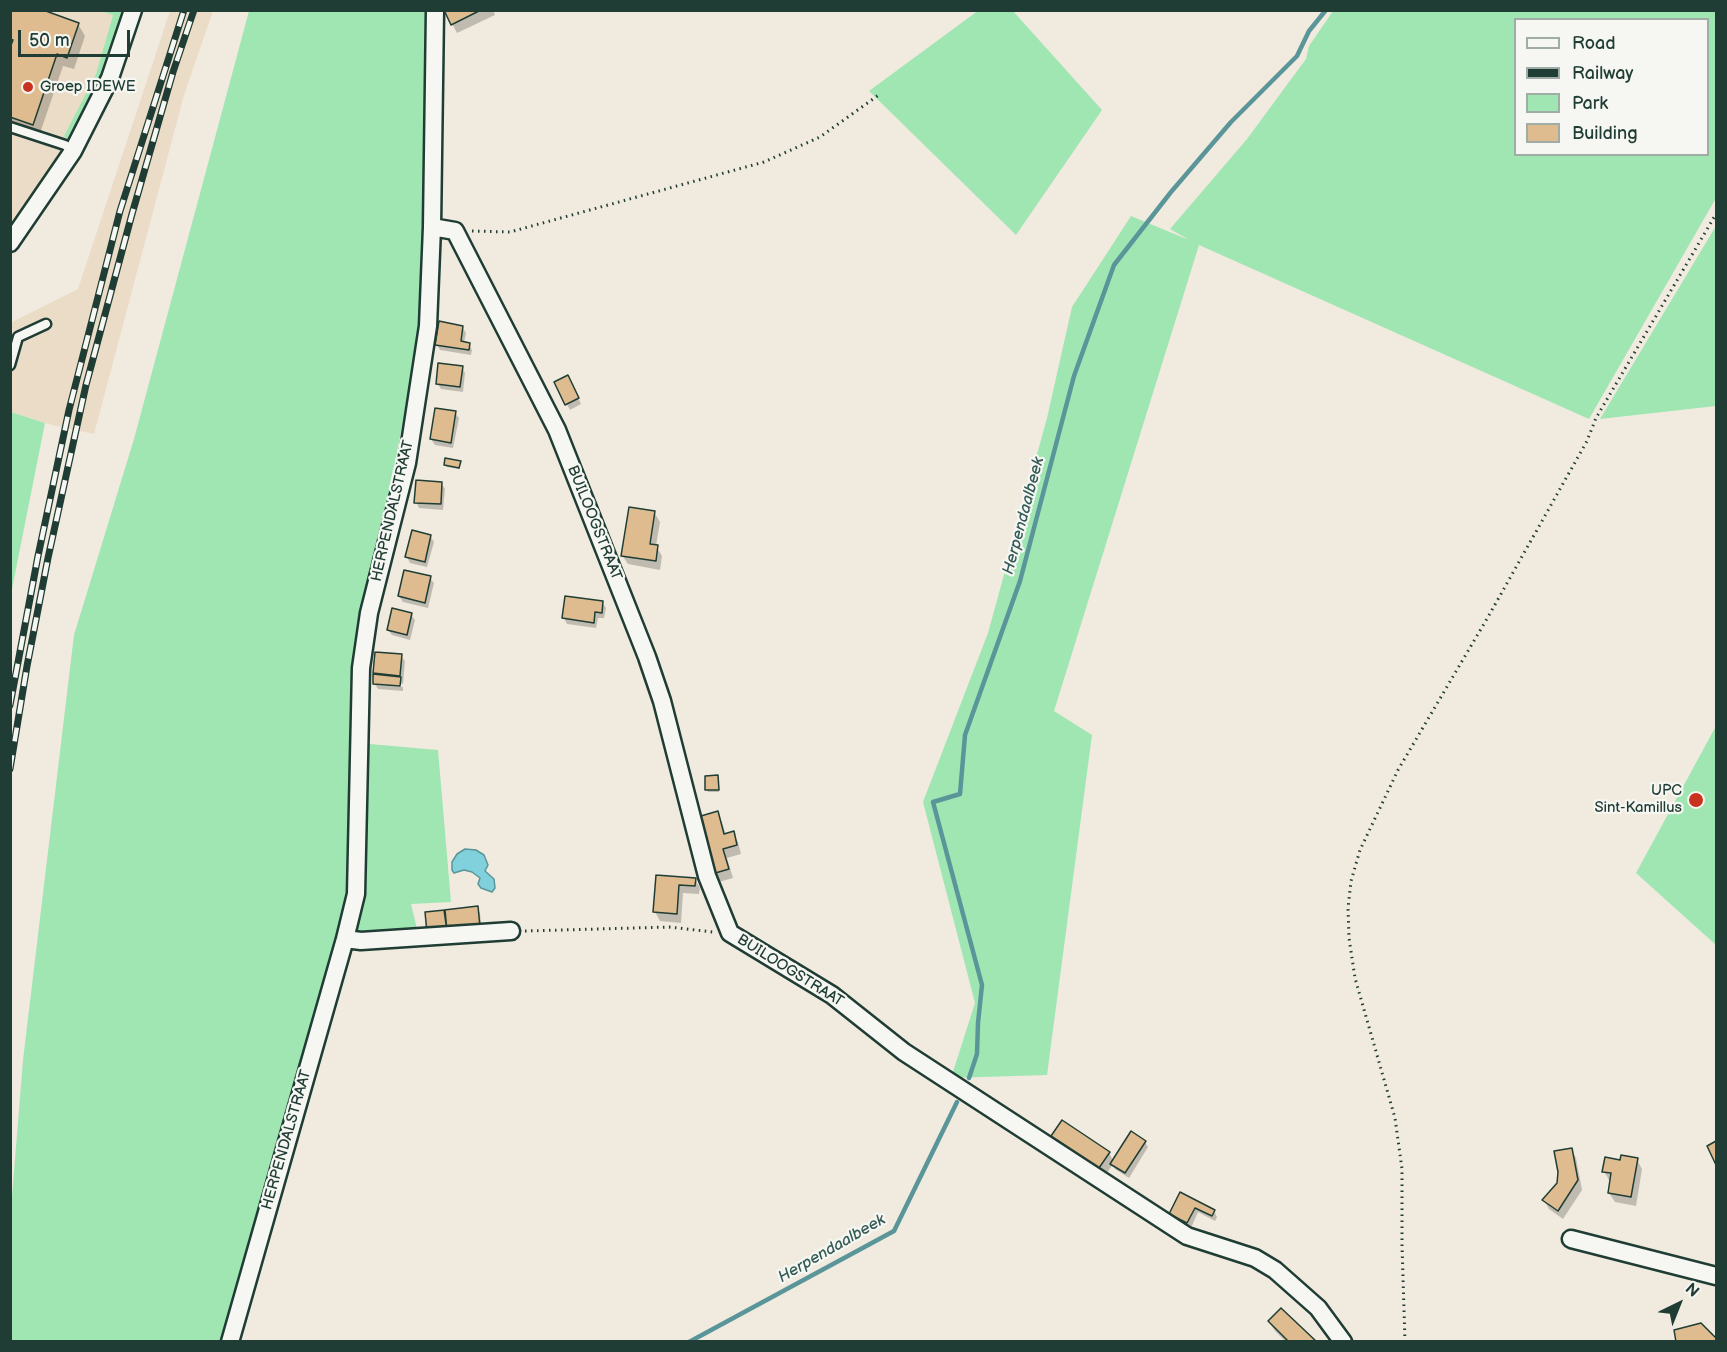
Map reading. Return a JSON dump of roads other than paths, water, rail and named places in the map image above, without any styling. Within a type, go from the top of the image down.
[{"type":"street","points":[[10,243],[73,151],[110,78],[133,10]]},
{"type":"street","name":"HERPENDALSTRAAT","points":[[230,1341],[356,894],[361,668],[369,613],[407,463],[428,326],[432,227],[435,10]]},
{"type":"street","name":"BUILOOGSTRAAT","points":[[432,227],[455,231],[557,430],[590,509],[662,701],[707,876],[730,933],[832,994],[904,1053],[1187,1236],[1255,1258],[1275,1270],[1318,1308],[1343,1341]]},
{"type":"street","points":[[345,939],[511,931]]},
{"type":"street","points":[[1571,1239],[1716,1276]]},
{"type":"lane","points":[[10,128],[65,145],[73,151]]},
{"type":"lane","points":[[10,365],[18,337],[45,324]]},
{"type":"water","points":[[465,849],[476,850],[484,855],[488,865],[485,871],[494,879],[495,888],[492,892],[481,888],[478,884],[480,878],[472,872],[464,870],[454,873],[452,870],[452,862],[457,854]]},
{"type":"waterway","name":"Herpendaalbeek","points":[[969,1078],[977,1054],[982,985],[933,802],[960,794],[965,735],[1020,581],[1074,376],[1114,265],[1171,192],[1231,122],[1297,56],[1309,31],[1326,10]]},
{"type":"waterway","name":"Herpendaalbeek","points":[[689,1342],[894,1231],[957,1102]]},
{"type":"railway","points":[[10,705],[69,410],[120,211],[184,10]]},
{"type":"railway","points":[[10,769],[48,558],[86,385],[132,214],[173,72],[194,10]]},
{"type":"place","name":"Groep IDEWE","points":[[28,87]]},
{"type":"place","name":"UPC Sint-Kamillus","points":[[1696,800]]}]
